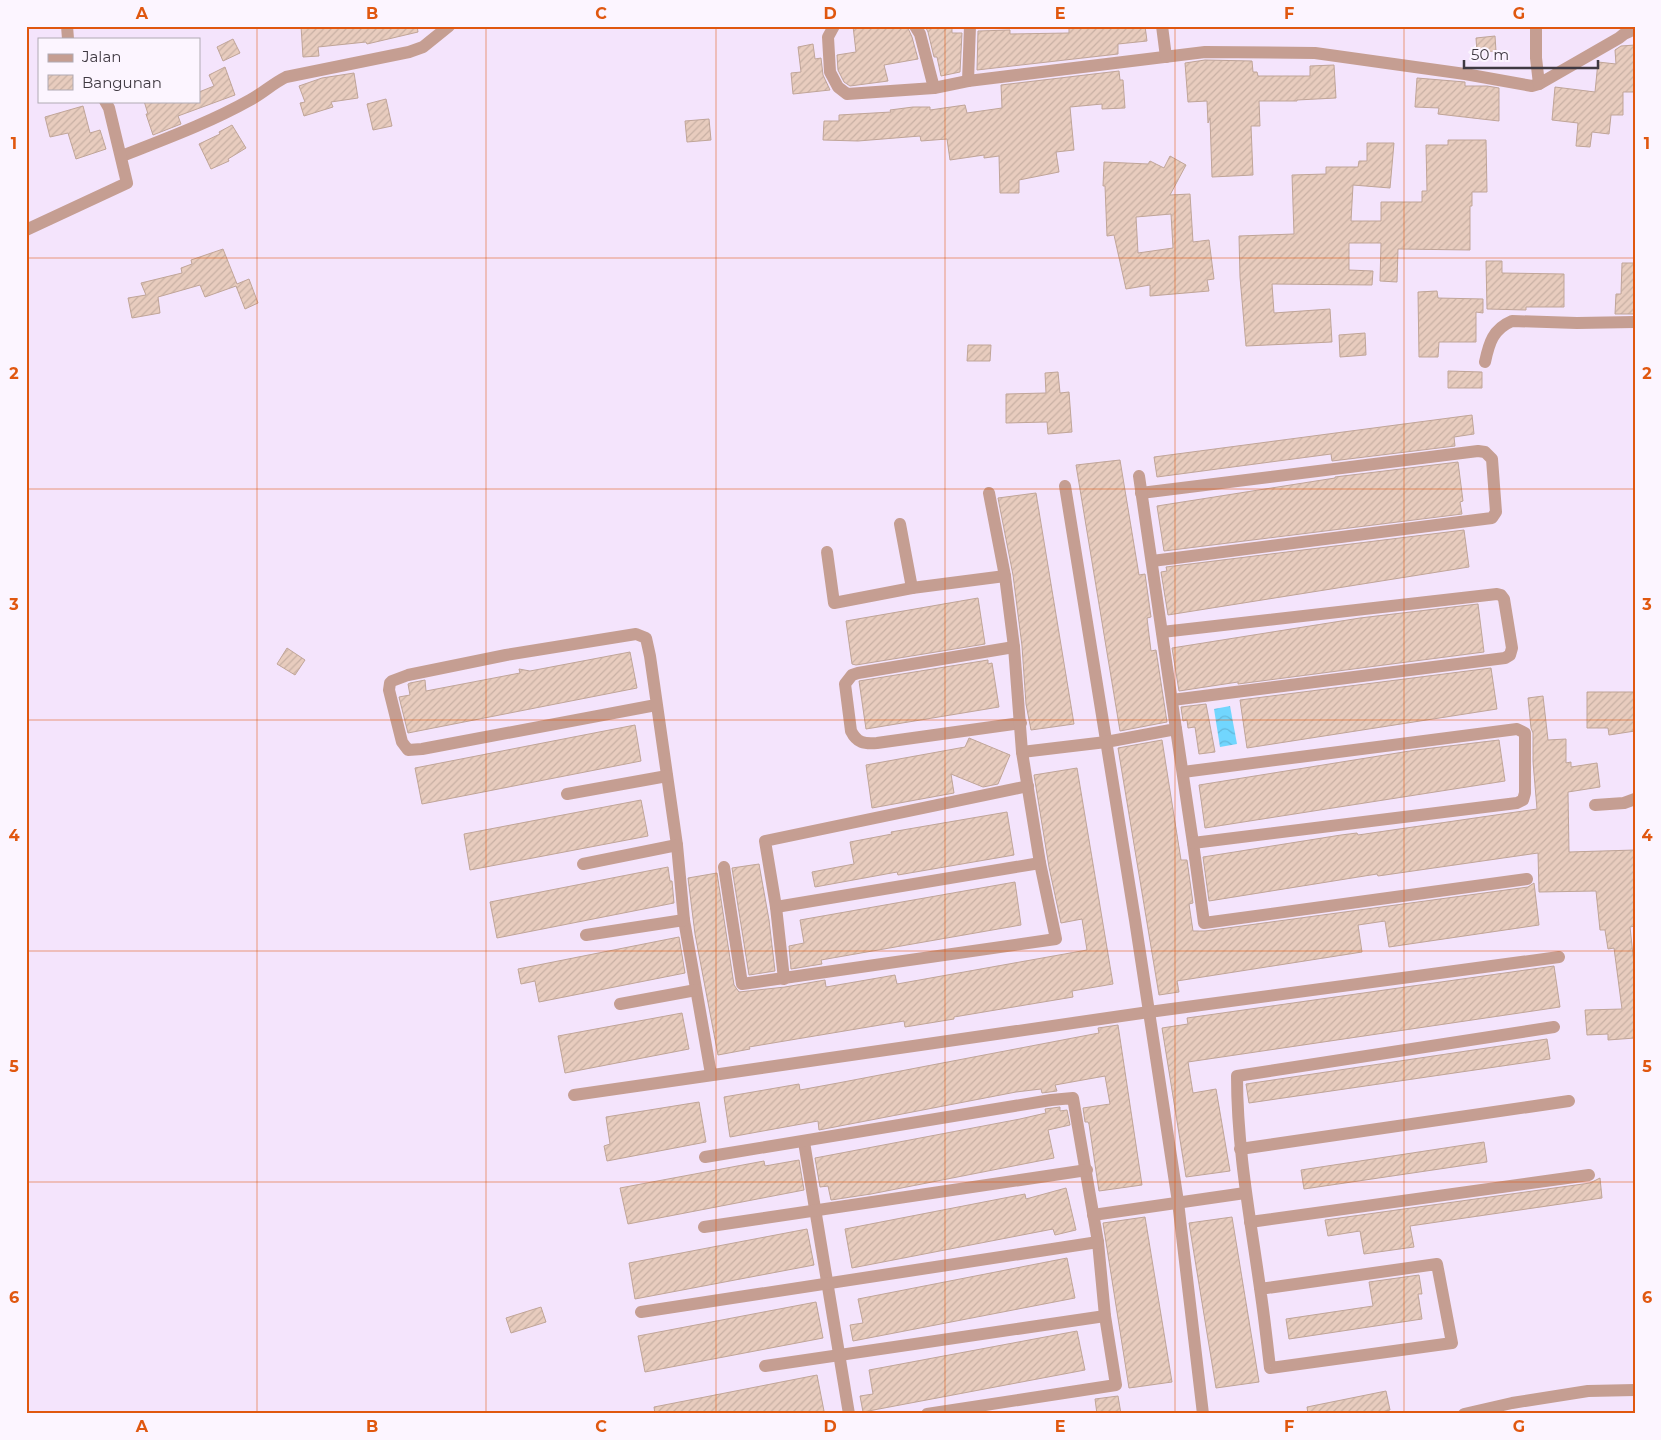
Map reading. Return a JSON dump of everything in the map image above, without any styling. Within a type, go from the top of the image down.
[{"type":"street","points":[[122,156],[195,128],[252,99],[272,84],[286,77],[409,52],[422,47],[449,26]]},
{"type":"street","points":[[834,26],[828,36],[830,72],[838,87],[847,94],[934,88],[968,81],[1205,52],[1316,53],[1465,74],[1532,86],[1539,84],[1635,29]]},
{"type":"street","points":[[915,26],[920,34],[934,88]]},
{"type":"street","points":[[968,81],[970,26]]},
{"type":"street","points":[[1162,26],[1166,58]]},
{"type":"street","points":[[1536,26],[1536,58],[1539,84]]},
{"type":"street","points":[[26,230],[127,183],[122,156],[106,102]]},
{"type":"street","points":[[1485,362],[1488,345],[1494,333],[1504,324],[1512,321],[1635,322]]},
{"type":"street","points":[[1141,493],[1478,451],[1485,452],[1492,459],[1496,512],[1492,518],[1152,561]]},
{"type":"street","points":[[1139,476],[1194,843],[1204,923],[1527,879]]},
{"type":"street","points":[[1065,486],[1150,1012],[1178,1202],[1203,1414]]},
{"type":"street","points":[[724,867],[742,984],[1056,939],[1040,863],[1022,752],[1014,647],[1005,576],[989,493]]},
{"type":"street","points":[[900,524],[912,588]]},
{"type":"street","points":[[828,552],[834,603],[912,588],[1005,576]]},
{"type":"street","points":[[1162,632],[1497,594],[1501,595],[1504,599],[1512,648],[1510,655],[1505,658],[1172,700]]},
{"type":"street","points":[[656,705],[408,750],[402,742],[388,690],[392,681],[408,675],[506,655],[639,634],[646,639],[667,776],[684,920],[711,1074]]},
{"type":"street","points":[[1014,647],[858,673],[852,675],[845,684],[851,732],[860,743],[877,743],[1021,723]]},
{"type":"street","points":[[1022,752],[1106,742],[1176,729]]},
{"type":"street","points":[[1183,772],[1517,729],[1525,733],[1525,794],[1522,800],[1517,803],[1194,843]]},
{"type":"street","points":[[567,794],[667,776]]},
{"type":"street","points":[[784,978],[776,907],[765,841],[1028,786]]},
{"type":"street","points":[[1596,805],[1624,803],[1635,799]]},
{"type":"street","points":[[584,864],[676,845]]},
{"type":"street","points":[[776,907],[1040,863]]},
{"type":"street","points":[[586,936],[684,920]]},
{"type":"street","points":[[574,1095],[1150,1012],[1559,957]]},
{"type":"street","points":[[620,1004],[696,990]]},
{"type":"street","points":[[1260,1289],[1437,1264],[1452,1343],[1270,1368],[1240,1149],[1238,1076],[1554,1027]]},
{"type":"street","points":[[705,1157],[1051,1100],[1073,1098],[1098,1242],[1105,1316],[1116,1385],[927,1414]]},
{"type":"street","points":[[1240,1149],[1569,1101]]},
{"type":"street","points":[[804,1142],[849,1414]]},
{"type":"street","points":[[704,1227],[1086,1170]]},
{"type":"street","points":[[1250,1222],[1589,1175]]},
{"type":"street","points":[[1093,1215],[1245,1193]]},
{"type":"street","points":[[641,1312],[1098,1242]]},
{"type":"street","points":[[765,1366],[1105,1316]]},
{"type":"street","points":[[1464,1414],[1512,1403],[1588,1391],[1635,1390]]},
{"type":"water","points":[[1230,706],[1237,744],[1220,747],[1214,709]]},
{"type":"building","points":[[301,26],[417,26],[418,32],[367,44],[366,42],[318,47],[319,56],[303,57]]},
{"type":"building","points":[[853,26],[907,26],[918,59],[884,65],[888,81],[850,86],[844,82],[838,70],[837,55],[856,52]]},
{"type":"building","points":[[925,26],[952,26],[952,33],[962,33],[960,72],[941,76],[937,57],[934,57]]},
{"type":"building","points":[[1069,26],[1145,26],[1147,41],[1118,44],[1118,54],[977,70],[978,31],[1010,30],[1010,34],[1069,33]]},
{"type":"building","points":[[1495,36],[1496,51],[1477,52],[1476,38]]},
{"type":"building","points":[[233,39],[240,53],[223,61],[217,47]]},
{"type":"building","points":[[813,44],[815,59],[821,58],[823,75],[830,90],[793,94],[791,73],[801,72],[798,47]]},
{"type":"building","points":[[1635,45],[1635,92],[1623,92],[1623,115],[1611,115],[1609,134],[1592,132],[1590,147],[1576,146],[1578,123],[1552,120],[1555,87],[1595,92],[1598,62],[1616,64],[1615,50],[1621,46]]},
{"type":"building","points":[[1205,60],[1252,61],[1253,72],[1257,72],[1258,76],[1310,76],[1310,66],[1334,65],[1336,98],[1259,101],[1260,126],[1251,126],[1253,175],[1212,177],[1210,118],[1208,123],[1207,101],[1188,102],[1185,63]]},
{"type":"building","points":[[225,67],[235,95],[178,116],[181,124],[153,135],[144,102],[200,102],[200,92],[214,86],[209,75]]},
{"type":"building","points":[[1119,71],[1120,80],[1123,80],[1125,108],[1102,109],[1102,104],[1070,107],[1074,150],[1056,152],[1059,172],[1019,180],[1019,193],[1000,193],[999,156],[984,158],[984,155],[950,160],[947,139],[921,141],[920,136],[858,141],[823,140],[824,121],[839,121],[839,115],[891,112],[890,110],[913,107],[930,107],[930,110],[965,105],[967,113],[1002,108],[1001,85]]},
{"type":"building","points":[[354,73],[358,98],[331,102],[333,107],[304,116],[300,103],[305,102],[299,86],[322,78]]},
{"type":"building","points":[[1417,78],[1465,82],[1465,86],[1499,88],[1499,121],[1438,114],[1439,108],[1415,107]]},
{"type":"building","points":[[386,99],[392,126],[373,130],[367,104]]},
{"type":"building","points":[[83,106],[90,133],[100,130],[106,149],[76,159],[68,133],[50,137],[45,117]]},
{"type":"building","points":[[709,119],[711,140],[687,142],[685,121]]},
{"type":"building","points":[[232,125],[246,148],[228,159],[229,161],[211,169],[199,144],[220,134],[219,132]]},
{"type":"building","points":[[1448,140],[1486,140],[1487,192],[1472,192],[1472,206],[1470,206],[1470,250],[1398,249],[1397,282],[1380,281],[1381,243],[1349,243],[1349,270],[1373,271],[1372,285],[1272,284],[1274,313],[1330,309],[1332,342],[1246,346],[1240,277],[1239,236],[1294,234],[1292,175],[1326,174],[1326,167],[1358,167],[1359,161],[1367,161],[1367,143],[1394,143],[1390,188],[1353,185],[1351,221],[1381,221],[1381,202],[1422,202],[1422,191],[1427,191],[1426,145],[1448,145]]},
{"type":"building","points":[[1170,156],[1186,165],[1170,195],[1190,194],[1193,242],[1209,240],[1214,279],[1207,280],[1209,291],[1150,296],[1150,285],[1126,289],[1114,235],[1107,236],[1105,186],[1103,186],[1104,162],[1148,164],[1150,161],[1164,168]],"holes":[[[1171,214],[1173,248],[1138,253],[1136,217]]]},
{"type":"building","points":[[223,249],[237,284],[249,279],[258,303],[245,309],[236,286],[205,297],[200,285],[158,297],[160,313],[132,318],[128,298],[146,295],[141,283],[182,273],[181,268],[192,264],[191,260]]},
{"type":"building","points":[[1486,261],[1502,261],[1502,273],[1564,274],[1564,307],[1526,307],[1526,310],[1487,309]]},
{"type":"building","points":[[1622,263],[1635,263],[1635,314],[1615,314],[1616,294],[1621,294]]},
{"type":"building","points":[[1437,291],[1438,298],[1483,299],[1483,313],[1476,312],[1476,342],[1439,342],[1438,357],[1419,357],[1418,292]]},
{"type":"building","points":[[1365,333],[1366,355],[1340,357],[1339,335]]},
{"type":"building","points":[[968,345],[991,345],[990,361],[967,361]]},
{"type":"building","points":[[1448,371],[1482,372],[1482,388],[1448,388]]},
{"type":"building","points":[[1058,372],[1060,393],[1069,392],[1072,432],[1048,434],[1047,422],[1006,423],[1006,394],[1046,393],[1045,373]]},
{"type":"building","points":[[1472,415],[1474,434],[1454,437],[1455,446],[1332,461],[1331,454],[1157,477],[1154,457]]},
{"type":"building","points":[[1120,460],[1139,575],[1145,574],[1151,617],[1147,618],[1151,651],[1156,650],[1167,722],[1120,731],[1076,465]]},
{"type":"building","points":[[1458,462],[1463,501],[1460,502],[1462,514],[1164,551],[1157,506],[1335,477]]},
{"type":"building","points":[[1036,493],[1074,724],[1031,730],[1026,704],[1022,646],[1013,575],[998,498]]},
{"type":"building","points":[[1464,530],[1469,567],[1168,615],[1161,572],[1167,571],[1166,567]]},
{"type":"building","points":[[978,598],[985,644],[856,665],[852,664],[846,621]]},
{"type":"building","points":[[1478,604],[1484,652],[1179,691],[1172,648],[1360,618]]},
{"type":"building","points":[[287,648],[305,660],[295,675],[277,664]]},
{"type":"building","points":[[630,652],[637,688],[408,733],[399,697],[410,695],[408,684],[410,683],[425,680],[426,691],[520,673],[519,669],[530,671]]},
{"type":"building","points":[[988,660],[988,664],[992,663],[999,707],[866,729],[859,681]]},
{"type":"building","points":[[1491,668],[1497,709],[1247,748],[1240,700]]},
{"type":"building","points":[[1587,692],[1635,692],[1635,731],[1609,735],[1608,728],[1587,728]]},
{"type":"building","points":[[1543,696],[1548,740],[1566,739],[1566,763],[1571,762],[1571,767],[1597,763],[1600,787],[1568,792],[1569,852],[1635,850],[1635,926],[1630,927],[1635,973],[1635,1038],[1608,1040],[1608,1034],[1587,1035],[1585,1010],[1622,1009],[1614,948],[1608,949],[1605,930],[1600,930],[1596,891],[1539,892],[1538,853],[1378,876],[1377,874],[1209,901],[1203,857],[1341,835],[1357,833],[1358,835],[1537,809],[1533,762],[1533,733],[1528,698]]},
{"type":"building","points":[[1206,704],[1215,752],[1199,754],[1195,727],[1188,728],[1187,720],[1183,721],[1181,707]]},
{"type":"building","points":[[635,725],[641,761],[422,804],[415,768]]},
{"type":"building","points":[[969,738],[1010,755],[998,784],[983,787],[951,774],[954,793],[872,808],[866,765],[965,747]]},
{"type":"building","points":[[1162,740],[1181,860],[1187,860],[1193,903],[1189,904],[1193,931],[1205,931],[1528,887],[1534,883],[1539,925],[1389,947],[1385,921],[1358,925],[1362,952],[1177,981],[1179,992],[1159,995],[1118,748]]},
{"type":"building","points":[[1499,740],[1505,781],[1205,828],[1199,785],[1416,750]]},
{"type":"building","points":[[1077,768],[1113,984],[1072,991],[1073,997],[954,1017],[954,1019],[905,1027],[904,1021],[749,1047],[750,1049],[718,1055],[695,934],[688,878],[717,873],[734,985],[739,992],[825,980],[826,987],[895,975],[897,984],[1087,950],[1082,919],[1061,923],[1049,867],[1034,775]]},
{"type":"building","points":[[641,800],[648,836],[470,870],[464,834]]},
{"type":"building","points":[[1007,812],[1014,855],[898,875],[897,872],[815,887],[812,872],[854,864],[850,842],[892,834],[891,832]]},
{"type":"building","points":[[759,864],[769,920],[775,971],[749,975],[732,868]]},
{"type":"building","points":[[668,867],[670,881],[672,881],[674,903],[497,938],[490,902]]},
{"type":"building","points":[[1015,882],[1021,925],[821,960],[822,964],[791,969],[789,946],[804,943],[800,920]]},
{"type":"building","points":[[679,937],[685,973],[539,1002],[535,981],[521,984],[518,969]]},
{"type":"building","points":[[1554,966],[1560,1007],[1188,1062],[1193,1093],[1216,1089],[1230,1171],[1186,1177],[1162,1028],[1188,1024],[1187,1018]]},
{"type":"building","points":[[682,1013],[689,1049],[565,1073],[558,1036]]},
{"type":"building","points":[[1118,1025],[1142,1185],[1099,1191],[1089,1124],[1085,1122],[1083,1108],[1110,1104],[1105,1076],[1055,1085],[1057,1091],[1042,1093],[1041,1089],[1016,1092],[819,1130],[818,1121],[730,1137],[724,1097],[799,1084],[800,1090],[1099,1033],[1098,1028]]},
{"type":"building","points":[[1547,1039],[1550,1059],[1249,1103],[1246,1084]]},
{"type":"building","points":[[699,1102],[706,1142],[607,1161],[604,1146],[610,1144],[606,1117]]},
{"type":"building","points":[[1060,1107],[1060,1111],[1067,1110],[1070,1125],[1048,1130],[1054,1158],[871,1194],[831,1200],[828,1186],[820,1187],[815,1158],[1020,1119],[1046,1113],[1045,1109]]},
{"type":"building","points":[[1484,1142],[1487,1162],[1304,1189],[1301,1170]]},
{"type":"building","points":[[799,1160],[804,1190],[628,1224],[620,1188],[764,1161],[765,1166]]},
{"type":"building","points":[[1600,1178],[1602,1198],[1410,1226],[1414,1247],[1364,1254],[1360,1231],[1328,1236],[1325,1220],[1590,1183]]},
{"type":"building","points":[[1066,1188],[1076,1230],[1055,1235],[1053,1229],[852,1268],[845,1229],[1025,1194],[1026,1199]]},
{"type":"building","points":[[1145,1217],[1172,1382],[1129,1388],[1103,1223]]},
{"type":"building","points":[[1232,1217],[1259,1382],[1216,1388],[1189,1223]]},
{"type":"building","points":[[807,1229],[814,1265],[635,1299],[629,1263]]},
{"type":"building","points":[[1067,1258],[1075,1298],[853,1341],[850,1325],[863,1323],[858,1299]]},
{"type":"building","points":[[1419,1275],[1422,1294],[1418,1294],[1422,1319],[1289,1339],[1286,1319],[1373,1306],[1369,1282]]},
{"type":"building","points":[[816,1302],[823,1338],[645,1372],[638,1336]]},
{"type":"building","points":[[541,1307],[546,1322],[511,1333],[506,1318]]},
{"type":"building","points":[[1077,1331],[1085,1370],[863,1412],[860,1396],[873,1394],[869,1370]]},
{"type":"building","points":[[817,1375],[824,1411],[811,1414],[655,1414],[654,1407]]},
{"type":"building","points":[[1386,1391],[1390,1410],[1374,1414],[1308,1414],[1307,1407]]},
{"type":"building","points":[[1118,1396],[1121,1414],[1097,1414],[1095,1399]]}]
